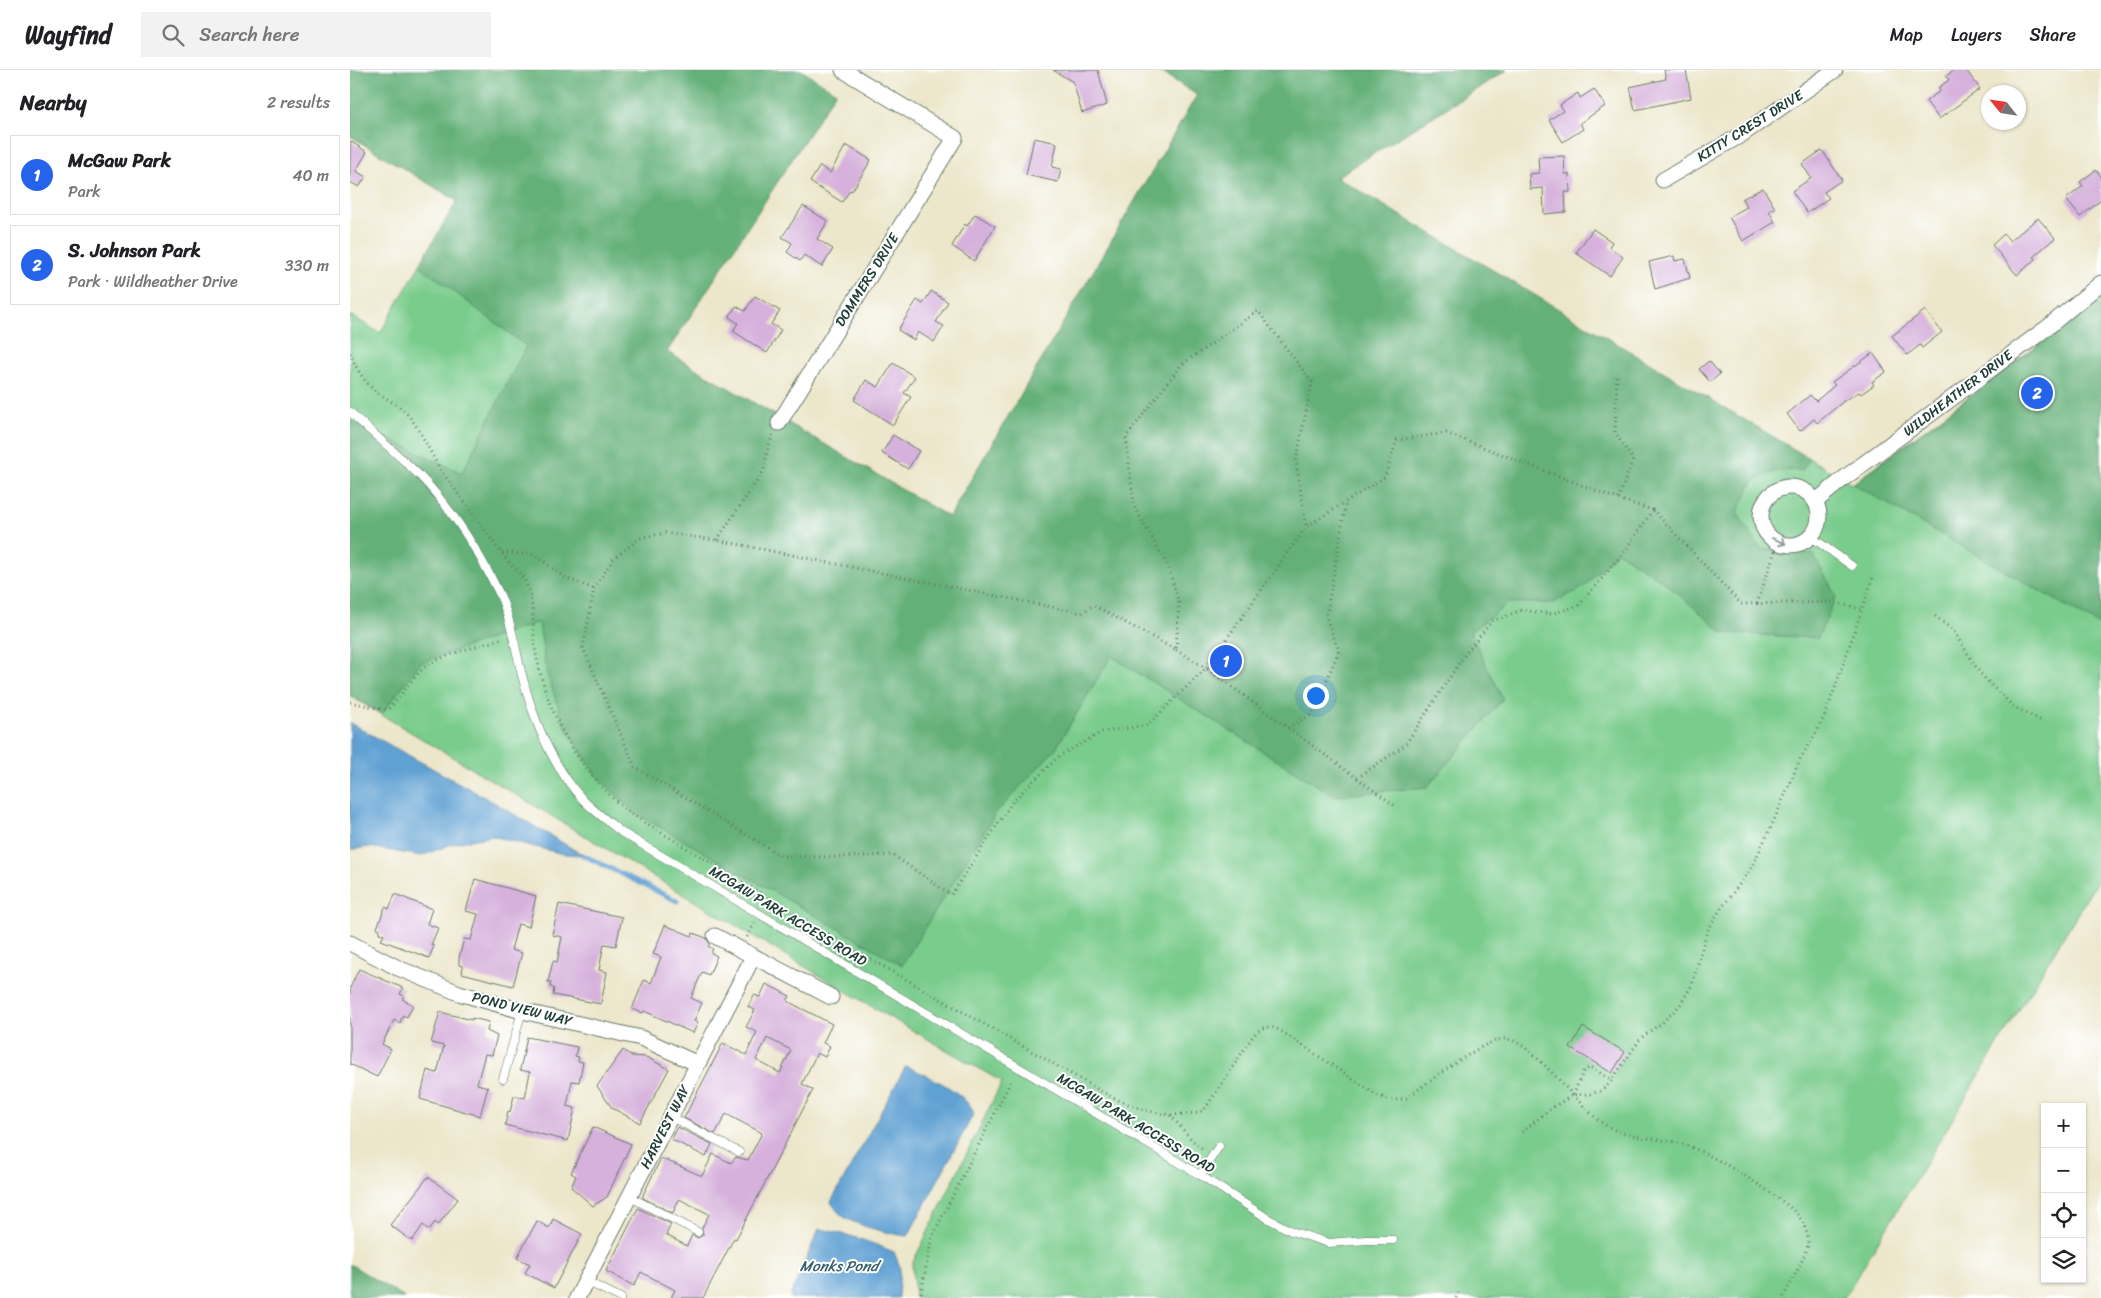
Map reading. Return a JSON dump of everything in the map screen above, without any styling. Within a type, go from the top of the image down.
[{"type":"street","name":"DOMMERS DRIVE","points":[[779,423],[955,138],[843,70]]},
{"type":"street","name":"KITTY CREST DRIVE","points":[[1663,180],[1741,135],[1835,70]]},
{"type":"street","name":"WILDHEATHER DRIVE","points":[[1815,502],[1843,479],[2048,327],[2101,283]]},
{"type":"street","points":[[1791,487],[1801,489],[1809,494],[1815,502],[1818,520],[1810,536],[1795,544],[1778,542],[1770,536],[1764,528],[1761,519],[1762,509],[1772,493],[1781,488],[1791,487]]},
{"type":"street","points":[[715,936],[831,997]]},
{"type":"street","name":"POND VIEW WAY","points":[[350,943],[398,968],[460,993],[522,1011],[641,1038],[698,1064]]},
{"type":"street","name":"HARVEST WAY","points":[[577,1298],[698,1064],[746,953]]},
{"type":"lane","name":"MCGAW PARK ACCESS ROAD","points":[[350,412],[419,475],[449,509],[466,534],[500,596],[514,634],[525,685],[535,715],[551,751],[584,800],[621,832],[1200,1175],[1267,1218],[1291,1231],[1329,1243],[1393,1240]]},
{"type":"lane","points":[[1810,536],[1852,566]]},
{"type":"lane","points":[[503,1079],[522,1011]]},
{"type":"lane","points":[[671,1117],[739,1152]]},
{"type":"lane","points":[[1200,1175],[1219,1146]]},
{"type":"lane","points":[[630,1197],[698,1232]]},
{"type":"lane","points":[[586,1281],[621,1298]]},
{"type":"path","points":[[1176,650],[1179,603],[1168,566],[1134,506],[1126,438],[1181,365],[1258,311],[1312,382],[1296,461],[1306,527]]},
{"type":"path","points":[[350,353],[365,382],[406,413],[417,426],[436,462],[501,553],[524,579],[529,592],[537,661],[546,693],[560,728],[589,774],[611,798],[631,814],[769,899],[1096,1089],[1130,1106],[1170,1115],[1190,1115],[1204,1110],[1253,1036],[1262,1027],[1268,1026],[1281,1031],[1375,1094],[1391,1101],[1406,1098],[1490,1041],[1508,1038],[1525,1048],[1573,1094],[1585,1109],[1614,1130],[1637,1138],[1679,1143],[1710,1156],[1766,1191],[1797,1215],[1807,1232],[1808,1246],[1783,1298]]},
{"type":"path","points":[[1617,376],[1615,432],[1633,460],[1618,499]]},
{"type":"path","points":[[716,540],[764,470],[768,447],[779,423]]},
{"type":"path","points":[[1394,805],[1206,668],[1093,605],[1082,613],[716,540],[665,533],[640,538],[614,558],[594,589],[583,648],[635,767],[781,856],[838,857],[894,855],[951,895],[1013,801],[1059,756],[1102,732],[1148,726],[1206,668],[1306,527],[1385,478],[1397,440],[1446,433],[1618,499],[1653,510],[1741,604],[1832,602],[1862,608]]},
{"type":"path","points":[[1288,728],[1312,714],[1339,651],[1326,617],[1346,502]]},
{"type":"path","points":[[1357,778],[1406,745],[1466,653],[1492,621],[1522,610],[1551,614],[1578,606],[1622,555],[1653,510]]},
{"type":"path","points":[[1757,604],[1778,542]]},
{"type":"path","points":[[501,553],[533,554],[566,578],[594,589]]},
{"type":"path","points":[[1573,1094],[1590,1094],[1600,1091],[1612,1080],[1641,1038],[1663,1022],[1680,1005],[1692,985],[1707,931],[1750,870],[1772,825],[1800,759],[1815,735],[1828,708],[1873,577]]},
{"type":"path","points":[[1935,616],[1953,630],[1979,672],[1994,688],[2014,707],[2042,721]]},
{"type":"path","points":[[350,702],[387,710],[400,698],[410,681],[428,664],[514,634]]},
{"type":"path","points":[[746,953],[760,914]]},
{"type":"path","points":[[1522,1132],[1553,1107],[1573,1094],[1583,1072],[1590,1067],[1612,1080]]},
{"type":"path","points":[[920,1298],[932,1236],[1012,1079]]},
{"type":"path","points":[[1170,1115],[1193,1141],[1212,1156]]},
{"type":"path","points":[[1456,1298],[1458,1293]]},
{"type":"green space","points":[[350,70],[801,70],[836,92],[667,352],[949,517],[1197,95],[1158,70],[1507,70],[1336,177],[1809,458],[1803,470],[1777,471],[1753,481],[1737,513],[1761,549],[1813,554],[1836,596],[1818,638],[1723,633],[1667,584],[1617,551],[1584,587],[1553,603],[1509,603],[1470,632],[1503,699],[1427,787],[1334,796],[1111,656],[1056,748],[996,813],[902,965],[635,813],[595,774],[565,726],[546,671],[539,622],[420,663],[382,714],[350,696],[350,421],[462,473],[526,346],[419,265],[457,201],[350,136]]},
{"type":"green space","points":[[1158,70],[1507,70],[1336,177],[1852,484],[2101,297],[2101,875],[1844,1298],[915,1298],[912,1264],[1002,1082],[879,1011],[350,696],[350,315],[380,333],[445,222],[949,517],[1197,95]]},
{"type":"green space","points":[[2095,303],[2101,307],[2101,626],[1853,484]]},
{"type":"green space","points":[[350,1264],[405,1298],[350,1298]]},
{"type":"water","points":[[350,723],[497,804],[583,855],[563,854],[492,836],[455,843],[421,856],[369,847],[350,850]]},
{"type":"water","points":[[906,1066],[953,1090],[962,1097],[974,1113],[908,1236],[874,1229],[849,1220],[840,1214],[831,1202]]},
{"type":"water","name":"Monks Pond","points":[[819,1229],[858,1238],[894,1252],[900,1267],[898,1298],[791,1298],[791,1294]]},
{"type":"building","points":[[1053,70],[1098,70],[1107,105],[1082,113],[1073,82]]},
{"type":"building","points":[[1664,70],[1686,70],[1691,98],[1635,110],[1630,87],[1666,79]]},
{"type":"building","points":[[1954,70],[1966,70],[1980,89],[1939,119],[1926,101],[1940,91],[1938,88],[1949,80],[1946,76]]},
{"type":"building","points":[[1594,89],[1605,106],[1580,123],[1583,129],[1563,142],[1549,120],[1563,111],[1560,105],[1578,93],[1580,98]]},
{"type":"building","points":[[1034,138],[1057,143],[1052,167],[1061,169],[1058,182],[1026,175]]},
{"type":"building","points":[[350,141],[367,152],[356,171],[366,177],[359,187],[350,182]]},
{"type":"building","points":[[846,145],[871,160],[852,191],[850,190],[842,202],[810,182],[820,166],[830,173]]},
{"type":"building","points":[[1822,150],[1842,180],[1824,192],[1829,198],[1807,213],[1792,191],[1811,178],[1802,164]]},
{"type":"building","points":[[1564,156],[1565,174],[1569,174],[1570,192],[1565,192],[1566,212],[1544,214],[1543,188],[1530,189],[1529,174],[1539,173],[1538,157]]},
{"type":"building","points":[[2096,170],[2101,176],[2101,200],[2080,217],[2066,199],[2083,186],[2080,182]]},
{"type":"building","points":[[1763,188],[1775,208],[1769,211],[1775,222],[1743,241],[1729,217],[1747,207],[1742,199]]},
{"type":"building","points":[[803,206],[828,221],[817,239],[833,249],[822,267],[804,255],[800,261],[787,252],[792,243],[782,237]]},
{"type":"building","points":[[975,214],[995,226],[974,261],[952,246],[965,224],[967,226]]},
{"type":"building","points":[[2038,218],[2055,238],[2034,256],[2036,259],[2017,275],[1992,245],[2004,234],[2010,241]]},
{"type":"building","points":[[1593,229],[1612,242],[1609,247],[1623,257],[1610,276],[1576,253]]},
{"type":"building","points":[[1674,256],[1675,261],[1685,259],[1690,278],[1655,289],[1649,262]]},
{"type":"building","points":[[931,291],[948,302],[936,322],[944,326],[934,342],[918,332],[914,340],[898,330],[917,300],[923,304]]},
{"type":"building","points":[[755,296],[780,311],[771,324],[781,330],[767,353],[733,331],[738,323],[729,317],[736,306],[745,311]]},
{"type":"building","points":[[1925,310],[1942,332],[1922,348],[1920,345],[1907,355],[1892,336]]},
{"type":"building","points":[[1873,353],[1886,372],[1872,382],[1874,385],[1861,394],[1859,392],[1845,400],[1817,423],[1814,419],[1800,431],[1787,414],[1810,395],[1816,401],[1835,385],[1832,382]]},
{"type":"building","points":[[1709,361],[1720,374],[1710,382],[1699,369]]},
{"type":"building","points":[[893,363],[915,377],[904,393],[911,397],[893,425],[854,400],[866,380],[878,387]]},
{"type":"building","points":[[893,435],[919,451],[908,469],[882,453]]},
{"type":"building","points":[[475,879],[536,896],[529,927],[518,924],[511,950],[522,953],[513,986],[462,973],[463,966],[459,965],[464,939],[471,940],[478,914],[466,911]]},
{"type":"building","points":[[395,894],[432,909],[427,924],[438,928],[431,945],[434,946],[429,958],[381,940],[384,935],[379,933],[380,929],[377,928],[385,907],[389,909]]},
{"type":"building","points":[[559,904],[622,917],[616,946],[604,944],[599,970],[607,972],[601,1004],[553,995],[554,988],[550,987],[551,982],[548,982],[553,961],[557,962],[562,937],[552,935]]},
{"type":"building","points":[[665,925],[692,936],[693,933],[706,938],[710,944],[708,946],[713,949],[711,953],[717,956],[709,975],[702,972],[691,998],[702,1003],[694,1021],[698,1022],[693,1033],[644,1011],[643,1013],[632,1009],[644,980],[651,983],[661,957],[653,954]]},
{"type":"building","points":[[359,969],[403,988],[400,994],[404,996],[402,999],[413,1005],[407,1017],[403,1015],[400,1023],[394,1020],[382,1044],[391,1049],[377,1077],[350,1064],[350,988]]},
{"type":"building","points":[[766,984],[790,996],[787,1001],[832,1024],[823,1043],[830,1046],[825,1057],[817,1053],[802,1084],[813,1090],[736,1239],[734,1238],[703,1298],[671,1298],[675,1290],[641,1272],[634,1286],[606,1271],[638,1208],[671,1224],[666,1235],[687,1246],[692,1235],[698,1238],[703,1235],[702,1228],[709,1214],[679,1199],[673,1213],[643,1198],[661,1158],[702,1176],[713,1154],[731,1163],[736,1157],[748,1160],[762,1133],[726,1114],[715,1134],[684,1118],[723,1043],[746,1055],[757,1032],[746,1027],[755,1010],[748,1007],[754,995],[760,997]],"holes":[[[767,1038],[791,1050],[780,1073],[756,1060]]]},
{"type":"building","points":[[440,1012],[489,1022],[487,1031],[497,1036],[492,1055],[485,1054],[477,1084],[488,1087],[480,1116],[420,1099],[427,1070],[437,1073],[444,1046],[431,1043]]},
{"type":"building","points":[[1583,1027],[1625,1052],[1612,1073],[1570,1048]]},
{"type":"building","points":[[527,1037],[577,1047],[575,1056],[579,1057],[578,1061],[583,1062],[579,1082],[572,1081],[567,1106],[575,1108],[568,1141],[505,1125],[514,1096],[525,1098],[530,1072],[520,1070]]},
{"type":"building","points":[[623,1050],[632,1056],[646,1057],[669,1069],[640,1123],[612,1108],[597,1086]]},
{"type":"building","points":[[593,1127],[631,1144],[607,1197],[593,1206],[571,1187],[576,1176],[571,1173]]},
{"type":"building","points":[[677,1127],[712,1144],[706,1157],[671,1139]]},
{"type":"building","points":[[428,1177],[458,1199],[438,1225],[435,1222],[429,1230],[423,1225],[412,1241],[390,1225]]},
{"type":"building","points":[[553,1219],[582,1234],[554,1288],[525,1273],[530,1264],[517,1258],[537,1221],[549,1228]]},
{"type":"waterway","points":[[583,855],[677,901]]},
{"type":"place","name":"S. Johnson Park","points":[[2037,393]]},
{"type":"place","name":"McGaw Park","points":[[1226,661]]}]
